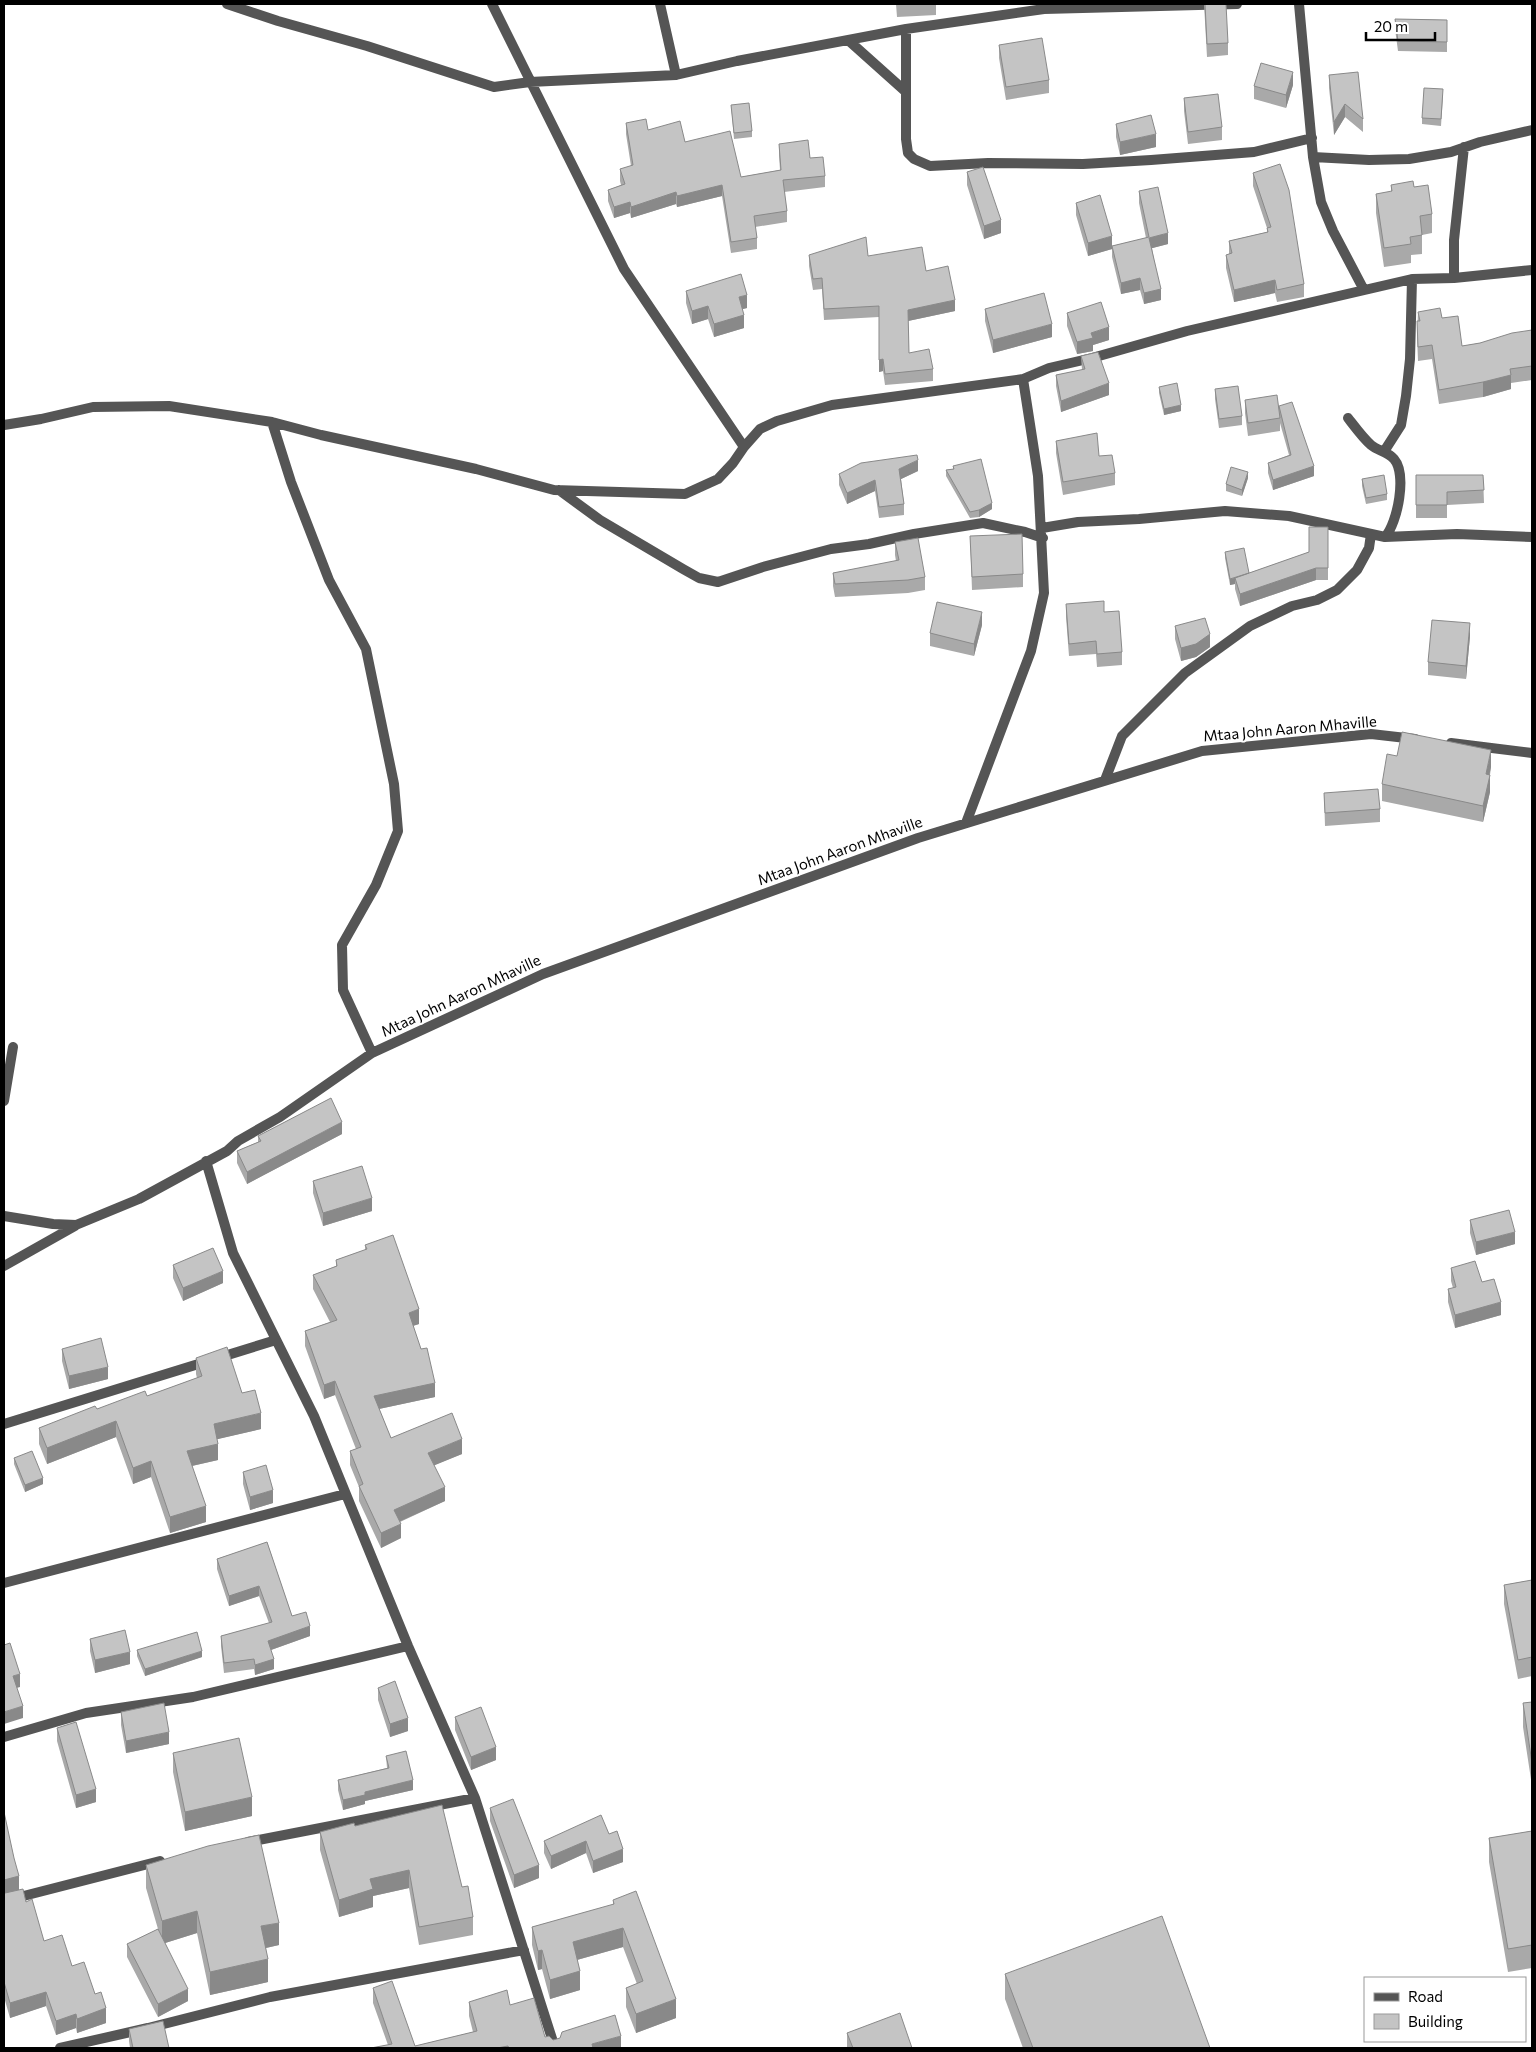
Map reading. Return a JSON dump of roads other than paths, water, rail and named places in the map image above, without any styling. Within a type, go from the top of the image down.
[{"type":"street","points":[[227,4],[494,87],[530,82],[676,75],[737,61],[906,29],[1044,9],[1237,4]]},
{"type":"street","points":[[492,4],[624,269],[744,447]]},
{"type":"street","points":[[660,4],[676,75]]},
{"type":"street","points":[[1299,4],[1313,157],[1321,202],[1333,230],[1364,290]]},
{"type":"street","points":[[906,29],[905,91],[908,153],[914,159],[930,166],[988,163],[1084,164],[1151,160],[1254,152],[1312,138]]},
{"type":"street","points":[[848,40],[905,91]]},
{"type":"street","points":[[1313,157],[1369,160],[1408,158],[1451,152],[1480,142],[1532,130]]},
{"type":"street","points":[[1454,278],[1454,240],[1464,147]]},
{"type":"street","points":[[4,424],[41,419],[92,407],[169,406],[272,422],[558,490],[685,494],[718,479],[733,464],[744,447],[760,430],[777,421],[832,405],[1023,378],[1049,368],[1092,358],[1187,330],[1412,279],[1454,278],[1532,270]]},
{"type":"street","points":[[1385,450],[1401,425],[1406,396],[1410,359],[1412,279]]},
{"type":"street","points":[[966,823],[1031,651],[1044,593],[1043,533],[1038,476],[1023,378]]},
{"type":"street","points":[[1348,418],[1372,446],[1385,450],[1395,460],[1401,472],[1398,512],[1391,530],[1385,537]]},
{"type":"street","points":[[272,422],[291,482],[329,580],[366,649],[394,784],[398,831],[376,885],[342,945],[343,990],[372,1054]]},
{"type":"street","points":[[558,490],[600,520],[683,569],[699,578],[718,582],[764,567],[831,549],[983,523],[1025,532],[1043,533],[1078,522],[1225,511],[1289,516],[1385,537],[1457,534],[1532,537]]},
{"type":"street","points":[[1105,780],[1122,736],[1185,673],[1250,626],[1292,606],[1317,600],[1337,590],[1356,570],[1369,548],[1372,534]]},
{"type":"street","name":"Mtaa John Aaron Mhaville","points":[[4,1266],[76,1225],[139,1200],[227,1151],[238,1140],[280,1118],[372,1054],[543,974],[918,838],[1202,751],[1371,734],[1532,752]]},
{"type":"street","points":[[4,1101],[14,1047]]},
{"type":"street","points":[[206,1161],[233,1252],[314,1416],[408,1646],[475,1798],[555,2048]]},
{"type":"street","points":[[4,1216],[53,1224],[76,1225]]},
{"type":"street","points":[[4,1424],[276,1340]]},
{"type":"street","points":[[4,1583],[345,1494]]},
{"type":"street","points":[[4,1738],[86,1713],[193,1697],[408,1646]]},
{"type":"street","points":[[236,1844],[475,1798]]},
{"type":"street","points":[[4,1901],[169,1859]]},
{"type":"street","points":[[60,2048],[270,1997],[524,1950]]}]
